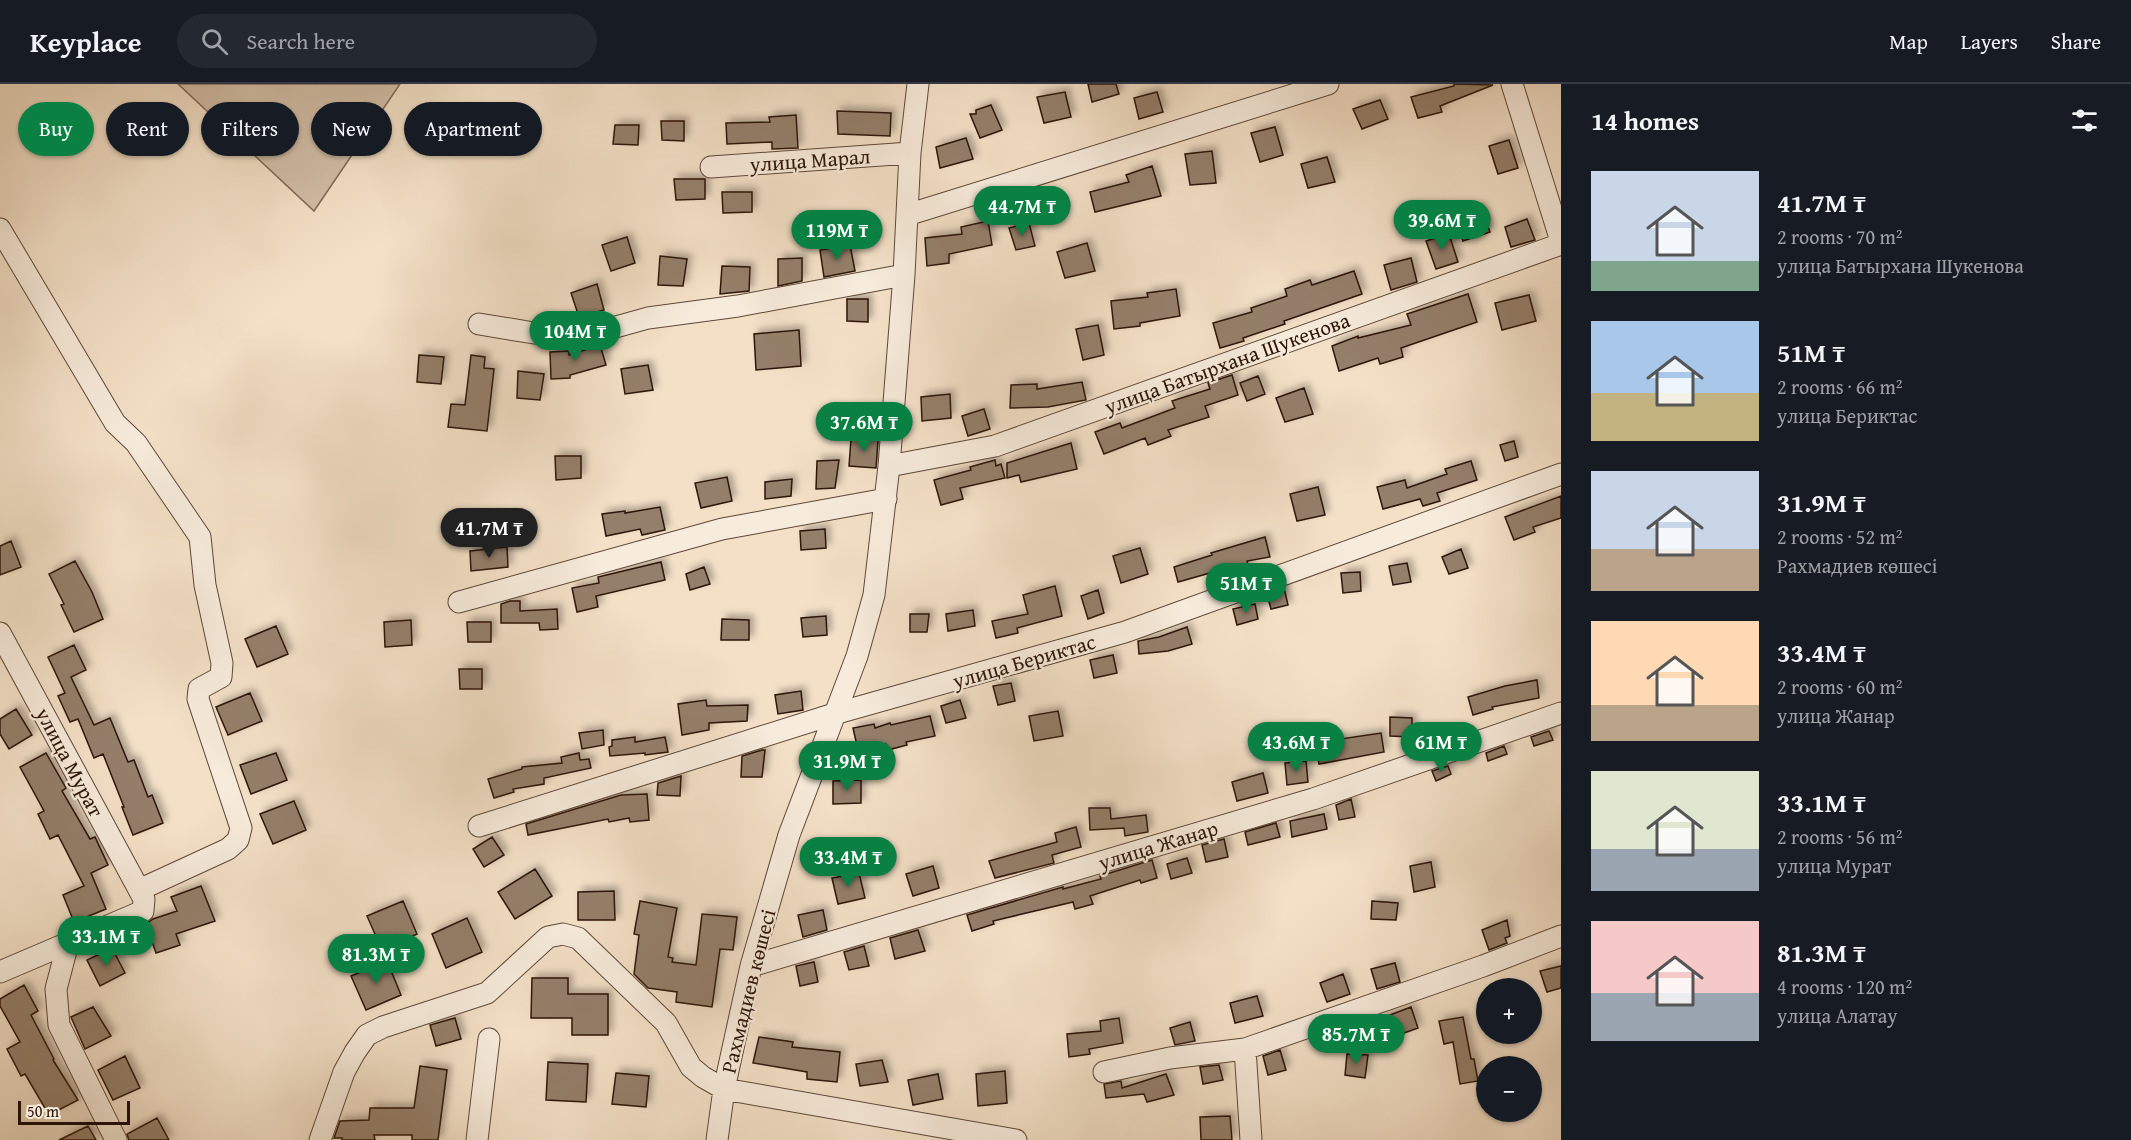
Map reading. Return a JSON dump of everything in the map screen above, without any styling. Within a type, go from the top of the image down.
[{"type":"street","name":"Рахмадиев көшесі","points":[[717,1140],[724,1089],[751,966],[789,835],[857,656],[874,595],[889,466],[904,274],[910,153],[918,84]]},
{"type":"street","points":[[907,215],[1328,84]]},
{"type":"street","points":[[1512,84],[1561,243]]},
{"type":"street","name":"улица Марал","points":[[711,167],[910,153]]},
{"type":"street","points":[[0,229],[115,423],[136,443],[200,537],[205,585],[222,663],[221,677],[199,689],[198,699],[241,828],[238,840],[228,849],[139,890],[144,899],[143,911],[0,972]]},
{"type":"street","name":"улица Батырхана Шукенова","points":[[889,466],[995,446],[1561,243]]},
{"type":"street","points":[[479,324],[534,333],[605,330],[648,318],[738,306],[904,274]]},
{"type":"street","name":"улица Бериктас","points":[[480,826],[834,714],[1125,632],[1561,474]]},
{"type":"street","points":[[459,602],[722,529],[886,499]]},
{"type":"street","name":"улица Мурат","points":[[0,633],[139,890]]},
{"type":"street","name":"улица Жанар","points":[[751,966],[1313,799],[1561,713]]},
{"type":"street","points":[[320,1140],[344,1072],[367,1035],[382,1027],[487,993],[548,937],[563,934],[578,939],[634,992],[666,1023],[691,1067],[724,1089],[1016,1140]]},
{"type":"street","points":[[1104,1072],[1170,1058],[1245,1050],[1484,966],[1561,936]]},
{"type":"street","points":[[68,943],[56,989],[59,1025],[116,1140]]},
{"type":"street","points":[[477,1140],[489,1039]]},
{"type":"street","points":[[1245,1050],[1251,1140]]},
{"type":"shaded area","points":[[178,84],[400,84],[388,102],[311,102],[311,156],[351,156],[314,211],[255,156],[299,156],[299,102],[201,102],[201,105]]},
{"type":"building","points":[[1088,84],[1116,84],[1119,94],[1092,102]]},
{"type":"building","points":[[1454,84],[1493,85],[1440,106],[1442,112],[1418,118],[1411,97],[1454,86]]},
{"type":"building","points":[[1065,92],[1071,117],[1044,123],[1037,97]]},
{"type":"building","points":[[1157,92],[1163,112],[1139,119],[1134,98]]},
{"type":"building","points":[[1380,100],[1388,119],[1362,129],[1353,109]]},
{"type":"building","points":[[991,105],[1002,130],[980,138],[970,114],[976,114],[976,110]]},
{"type":"building","points":[[837,111],[891,113],[890,136],[838,134]]},
{"type":"building","points":[[796,115],[798,148],[772,149],[772,142],[727,144],[726,123],[770,122],[769,117]]},
{"type":"building","points":[[661,121],[684,121],[684,141],[662,140]]},
{"type":"building","points":[[615,125],[639,125],[638,145],[613,144]]},
{"type":"building","points":[[1275,127],[1283,155],[1260,162],[1251,133]]},
{"type":"building","points":[[966,138],[973,159],[940,168],[936,147]]},
{"type":"building","points":[[1509,140],[1518,168],[1498,174],[1489,146]]},
{"type":"building","points":[[1212,151],[1216,183],[1190,185],[1185,154]]},
{"type":"building","points":[[1327,157],[1335,182],[1308,188],[1301,164]]},
{"type":"building","points":[[1152,166],[1161,196],[1095,212],[1090,192],[1129,182],[1126,175]]},
{"type":"building","points":[[674,179],[705,179],[705,199],[676,200]]},
{"type":"building","points":[[722,192],[752,192],[752,212],[723,213]]},
{"type":"building","points":[[1481,207],[1490,232],[1463,241],[1455,215]]},
{"type":"building","points":[[1527,219],[1535,240],[1511,247],[1505,227]]},
{"type":"building","points":[[988,221],[992,245],[949,254],[949,263],[927,266],[925,238],[962,234],[961,227]]},
{"type":"building","points":[[1029,223],[1035,246],[1016,250],[1009,228]]},
{"type":"building","points":[[1449,234],[1458,262],[1436,269],[1426,241]]},
{"type":"building","points":[[627,237],[635,263],[611,271],[602,245]]},
{"type":"building","points":[[1087,243],[1095,271],[1065,278],[1057,252]]},
{"type":"building","points":[[850,245],[855,271],[824,277],[820,250]]},
{"type":"building","points":[[660,256],[687,259],[683,286],[658,285]]},
{"type":"building","points":[[802,258],[802,281],[778,286],[778,259]]},
{"type":"building","points":[[1411,258],[1417,282],[1391,290],[1384,265]]},
{"type":"building","points":[[722,266],[750,267],[749,291],[720,294]]},
{"type":"building","points":[[1354,271],[1362,294],[1284,321],[1285,324],[1220,348],[1213,323],[1252,312],[1251,308],[1287,296],[1285,289],[1310,280],[1312,285]]},
{"type":"building","points":[[597,284],[604,310],[579,317],[571,293]]},
{"type":"building","points":[[1176,289],[1180,316],[1140,323],[1140,326],[1114,329],[1111,301],[1148,297],[1147,293]]},
{"type":"building","points":[[1468,294],[1477,322],[1401,348],[1403,357],[1380,364],[1378,358],[1339,371],[1332,346],[1358,336],[1358,338],[1411,325],[1407,314]]},
{"type":"building","points":[[1529,295],[1536,321],[1502,330],[1495,303]]},
{"type":"building","points":[[847,299],[868,299],[868,322],[847,321]]},
{"type":"building","points":[[1098,325],[1104,355],[1083,360],[1076,329]]},
{"type":"building","points":[[799,330],[801,366],[756,370],[754,334]]},
{"type":"building","points":[[600,345],[606,365],[570,375],[570,378],[551,379],[550,352],[569,351],[569,355]]},
{"type":"building","points":[[419,355],[444,357],[441,384],[417,382]]},
{"type":"building","points":[[471,355],[485,357],[484,368],[494,369],[487,431],[448,427],[451,404],[465,405]]},
{"type":"building","points":[[648,365],[653,390],[625,394],[621,369]]},
{"type":"building","points":[[518,371],[544,374],[540,400],[517,398]]},
{"type":"building","points":[[1232,375],[1238,395],[1205,406],[1209,417],[1168,430],[1171,436],[1148,445],[1145,438],[1104,454],[1095,432],[1120,423],[1122,428],[1175,408],[1172,401],[1210,389],[1208,383]]},
{"type":"building","points":[[1258,376],[1265,394],[1247,401],[1240,383]]},
{"type":"building","points":[[1082,382],[1086,400],[1048,407],[1010,408],[1011,385],[1037,384],[1037,389]]},
{"type":"building","points":[[1304,388],[1313,414],[1285,422],[1276,398]]},
{"type":"building","points":[[950,394],[951,418],[922,421],[921,397]]},
{"type":"building","points":[[984,409],[990,429],[968,436],[962,416]]},
{"type":"building","points":[[851,439],[878,440],[876,468],[849,466]]},
{"type":"building","points":[[1514,441],[1518,457],[1505,461],[1500,445]]},
{"type":"building","points":[[1071,443],[1077,469],[1021,482],[1019,475],[1007,478],[1007,463]]},
{"type":"building","points":[[555,456],[581,456],[581,478],[556,480]]},
{"type":"building","points":[[839,460],[835,488],[816,489],[817,461]]},
{"type":"building","points":[[995,460],[996,466],[1001,464],[1005,478],[960,488],[963,499],[941,505],[934,480],[971,470],[970,467]]},
{"type":"building","points":[[1471,461],[1477,480],[1437,493],[1440,501],[1423,506],[1420,499],[1383,509],[1377,487],[1405,480],[1407,488],[1447,474],[1445,469]]},
{"type":"building","points":[[727,477],[732,501],[701,508],[695,483]]},
{"type":"building","points":[[792,479],[791,496],[765,499],[765,482]]},
{"type":"building","points":[[1318,487],[1325,515],[1297,521],[1290,494]]},
{"type":"building","points":[[1561,496],[1561,518],[1533,527],[1535,532],[1514,540],[1505,517]]},
{"type":"building","points":[[660,507],[665,530],[642,535],[640,529],[606,536],[602,514]]},
{"type":"building","points":[[825,529],[826,548],[801,550],[800,531]]},
{"type":"building","points":[[1265,537],[1270,557],[1247,561],[1249,567],[1218,575],[1217,571],[1178,582],[1174,567]]},
{"type":"building","points":[[11,541],[21,567],[0,575],[0,546]]},
{"type":"building","points":[[507,547],[508,567],[471,571],[470,551]]},
{"type":"building","points":[[1140,548],[1148,574],[1121,583],[1113,556]]},
{"type":"building","points":[[1461,549],[1468,568],[1449,574],[1442,557]]},
{"type":"building","points":[[75,561],[92,592],[103,619],[74,632],[61,605],[64,604],[49,574]]},
{"type":"building","points":[[661,562],[665,580],[596,596],[598,607],[577,612],[572,588],[599,583],[598,577]]},
{"type":"building","points":[[1407,563],[1411,582],[1393,585],[1389,566]]},
{"type":"building","points":[[704,567],[710,584],[690,590],[686,574]]},
{"type":"building","points":[[1360,572],[1361,591],[1343,593],[1341,573]]},
{"type":"building","points":[[1055,586],[1062,616],[1017,628],[1018,633],[996,638],[992,621],[1028,614],[1023,595]]},
{"type":"building","points":[[1284,588],[1288,605],[1271,609],[1267,594]]},
{"type":"building","points":[[1098,590],[1104,613],[1088,619],[1081,596]]},
{"type":"building","points":[[520,601],[520,611],[557,609],[558,629],[540,630],[539,623],[501,623],[501,604]]},
{"type":"building","points":[[1255,604],[1258,619],[1237,625],[1233,609]]},
{"type":"building","points":[[973,610],[975,626],[948,631],[946,614]]},
{"type":"building","points":[[910,614],[929,614],[927,632],[910,632]]},
{"type":"building","points":[[826,616],[827,635],[803,637],[801,618]]},
{"type":"building","points":[[722,619],[749,620],[749,640],[721,640]]},
{"type":"building","points":[[411,620],[412,645],[385,647],[384,622]]},
{"type":"building","points":[[467,622],[491,622],[491,642],[468,642]]},
{"type":"building","points":[[276,626],[288,654],[257,667],[245,639]]},
{"type":"building","points":[[1187,627],[1192,644],[1168,651],[1139,654],[1138,641],[1159,637]]},
{"type":"building","points":[[74,645],[86,670],[71,677],[94,725],[110,718],[128,762],[134,760],[148,797],[152,795],[163,823],[133,835],[103,754],[94,758],[78,719],[70,722],[58,696],[65,693],[48,657]]},
{"type":"building","points":[[1113,655],[1117,673],[1094,678],[1090,660]]},
{"type":"building","points":[[459,669],[482,669],[482,689],[460,689]]},
{"type":"building","points":[[1537,680],[1539,698],[1492,707],[1493,709],[1473,715],[1468,697],[1505,686]]},
{"type":"building","points":[[1011,683],[1015,701],[998,705],[993,686]]},
{"type":"building","points":[[801,691],[803,710],[778,714],[775,695]]},
{"type":"building","points":[[250,693],[262,721],[228,735],[216,707]]},
{"type":"building","points":[[706,700],[707,706],[748,705],[747,721],[709,723],[709,730],[682,735],[678,704]]},
{"type":"building","points":[[960,700],[966,718],[946,723],[941,706]]},
{"type":"building","points":[[16,709],[32,735],[9,749],[0,734],[0,719]]},
{"type":"building","points":[[1058,711],[1063,736],[1034,741],[1029,716]]},
{"type":"building","points":[[930,716],[935,736],[906,742],[907,745],[888,750],[886,744],[858,750],[853,728],[874,724],[875,728]]},
{"type":"building","points":[[1390,717],[1412,718],[1412,737],[1390,736]]},
{"type":"building","points":[[603,730],[604,745],[582,749],[579,733]]},
{"type":"building","points":[[1549,731],[1553,740],[1534,746],[1531,737]]},
{"type":"building","points":[[1381,733],[1384,752],[1319,764],[1315,741]]},
{"type":"building","points":[[635,737],[635,742],[665,737],[668,752],[610,756],[609,747],[612,746],[612,740]]},
{"type":"building","points":[[1504,746],[1507,754],[1488,761],[1486,753]]},
{"type":"building","points":[[765,750],[762,777],[741,777],[742,756]]},
{"type":"building","points":[[46,753],[66,788],[62,791],[90,839],[95,837],[108,865],[91,873],[106,909],[74,922],[63,895],[84,886],[58,835],[50,839],[38,814],[44,811],[20,767]]},
{"type":"building","points":[[276,753],[287,780],[251,794],[240,765]]},
{"type":"building","points":[[579,753],[580,760],[589,759],[591,768],[544,778],[544,784],[513,789],[514,792],[494,798],[488,779],[522,769],[522,767],[562,763],[561,757]]},
{"type":"building","points":[[1306,761],[1308,782],[1287,785],[1285,763]]},
{"type":"building","points":[[1448,766],[1451,774],[1436,781],[1432,771]]},
{"type":"building","points":[[1263,773],[1268,793],[1237,801],[1232,782]]},
{"type":"building","points":[[681,776],[680,796],[657,795],[658,783]]},
{"type":"building","points":[[861,780],[861,803],[833,804],[833,781]]},
{"type":"building","points":[[647,794],[649,820],[630,822],[629,818],[609,822],[608,819],[528,835],[526,824],[621,795]]},
{"type":"building","points":[[1351,799],[1355,817],[1339,820],[1336,805]]},
{"type":"building","points":[[294,801],[306,830],[273,844],[260,814]]},
{"type":"building","points":[[1089,808],[1110,808],[1111,819],[1146,815],[1148,832],[1125,836],[1124,828],[1090,830]]},
{"type":"building","points":[[1324,814],[1327,829],[1292,837],[1290,821]]},
{"type":"building","points":[[1276,823],[1280,837],[1248,845],[1245,832]]},
{"type":"building","points":[[1076,827],[1081,847],[1052,855],[1054,863],[995,878],[989,861],[1057,842],[1055,833]]},
{"type":"building","points":[[492,837],[504,855],[484,867],[473,849]]},
{"type":"building","points":[[1224,839],[1228,857],[1206,862],[1202,845]]},
{"type":"building","points":[[1187,858],[1192,873],[1171,879],[1167,864]]},
{"type":"building","points":[[1152,860],[1157,878],[1141,883],[1140,880],[1090,896],[1093,904],[1075,909],[1073,902],[993,921],[994,924],[972,931],[967,915],[1063,887],[1063,889],[1101,879],[1100,876]]},
{"type":"building","points":[[1431,862],[1435,887],[1414,892],[1410,866]]},
{"type":"building","points":[[933,866],[939,888],[913,896],[906,874]]},
{"type":"building","points":[[535,869],[552,896],[515,919],[498,892]]},
{"type":"building","points":[[859,873],[865,898],[838,904],[832,878]]},
{"type":"building","points":[[201,886],[215,921],[176,934],[180,945],[156,953],[146,924],[153,919],[177,911],[171,897]]},
{"type":"building","points":[[614,891],[615,920],[578,920],[578,892]]},
{"type":"building","points":[[403,901],[417,934],[382,950],[367,916]]},
{"type":"building","points":[[640,901],[677,908],[668,957],[673,958],[672,962],[696,965],[702,914],[737,917],[733,950],[720,949],[712,1007],[676,1002],[677,992],[648,988],[634,974],[639,935],[634,934]]},
{"type":"building","points":[[1372,901],[1398,903],[1396,920],[1371,919]]},
{"type":"building","points":[[823,910],[827,930],[803,937],[798,915]]},
{"type":"building","points":[[467,918],[482,952],[446,968],[432,934]]},
{"type":"building","points":[[1507,920],[1510,936],[1505,938],[1507,943],[1489,950],[1482,930]]},
{"type":"building","points":[[918,930],[925,951],[895,959],[890,938]]},
{"type":"building","points":[[864,946],[869,966],[849,970],[844,952]]},
{"type":"building","points":[[112,948],[125,973],[100,986],[87,960]]},
{"type":"building","points":[[387,961],[401,995],[366,1010],[351,976]]},
{"type":"building","points":[[814,962],[818,982],[800,986],[796,966]]},
{"type":"building","points":[[1395,963],[1400,982],[1377,989],[1371,969]]},
{"type":"building","points":[[1561,966],[1561,988],[1547,992],[1540,971]]},
{"type":"building","points":[[1343,974],[1350,994],[1327,1002],[1320,983]]},
{"type":"building","points":[[532,978],[568,978],[568,994],[608,994],[608,1035],[572,1035],[572,1018],[531,1018]]},
{"type":"building","points":[[24,985],[38,1011],[31,1015],[53,1060],[78,1100],[49,1115],[25,1074],[21,1076],[7,1049],[20,1042],[0,1006],[0,999]]},
{"type":"building","points":[[1257,996],[1263,1016],[1235,1023],[1230,1003]]},
{"type":"building","points":[[93,1007],[111,1036],[85,1049],[71,1017]]},
{"type":"building","points":[[1411,1007],[1418,1028],[1390,1038],[1382,1018]]},
{"type":"building","points":[[1463,1017],[1471,1059],[1474,1059],[1476,1081],[1460,1084],[1453,1042],[1444,1044],[1439,1021]]},
{"type":"building","points":[[455,1018],[461,1039],[436,1046],[430,1025]]},
{"type":"building","points":[[1119,1018],[1123,1043],[1089,1049],[1090,1054],[1069,1057],[1067,1034],[1101,1031],[1100,1021]]},
{"type":"building","points":[[1190,1022],[1195,1041],[1175,1045],[1170,1028]]},
{"type":"building","points":[[759,1037],[793,1042],[792,1047],[840,1052],[837,1082],[807,1079],[807,1072],[753,1063]]},
{"type":"building","points":[[1280,1050],[1286,1070],[1268,1075],[1263,1056]]},
{"type":"building","points":[[1347,1054],[1368,1055],[1365,1078],[1345,1075]]},
{"type":"building","points":[[125,1056],[140,1088],[113,1100],[98,1070]]},
{"type":"building","points":[[882,1060],[888,1082],[860,1086],[856,1064]]},
{"type":"building","points":[[548,1062],[588,1064],[586,1102],[546,1100]]},
{"type":"building","points":[[1219,1065],[1223,1080],[1203,1084],[1200,1067]]},
{"type":"building","points":[[420,1066],[447,1070],[438,1140],[412,1140],[412,1135],[374,1135],[375,1140],[334,1138],[340,1121],[369,1120],[370,1108],[414,1108]]},
{"type":"building","points":[[1005,1071],[1007,1103],[978,1106],[976,1074]]},
{"type":"building","points":[[616,1073],[649,1076],[646,1107],[612,1104]]},
{"type":"building","points":[[938,1074],[943,1099],[913,1105],[908,1080]]},
{"type":"building","points":[[1166,1074],[1174,1095],[1147,1102],[1144,1094],[1106,1098],[1104,1084],[1121,1081],[1122,1088]]},
{"type":"building","points":[[1230,1116],[1232,1140],[1201,1140],[1200,1117]]},
{"type":"building","points":[[157,1118],[169,1140],[129,1140],[127,1134]]},
{"type":"building","points":[[88,1126],[96,1140],[59,1140]]}]
